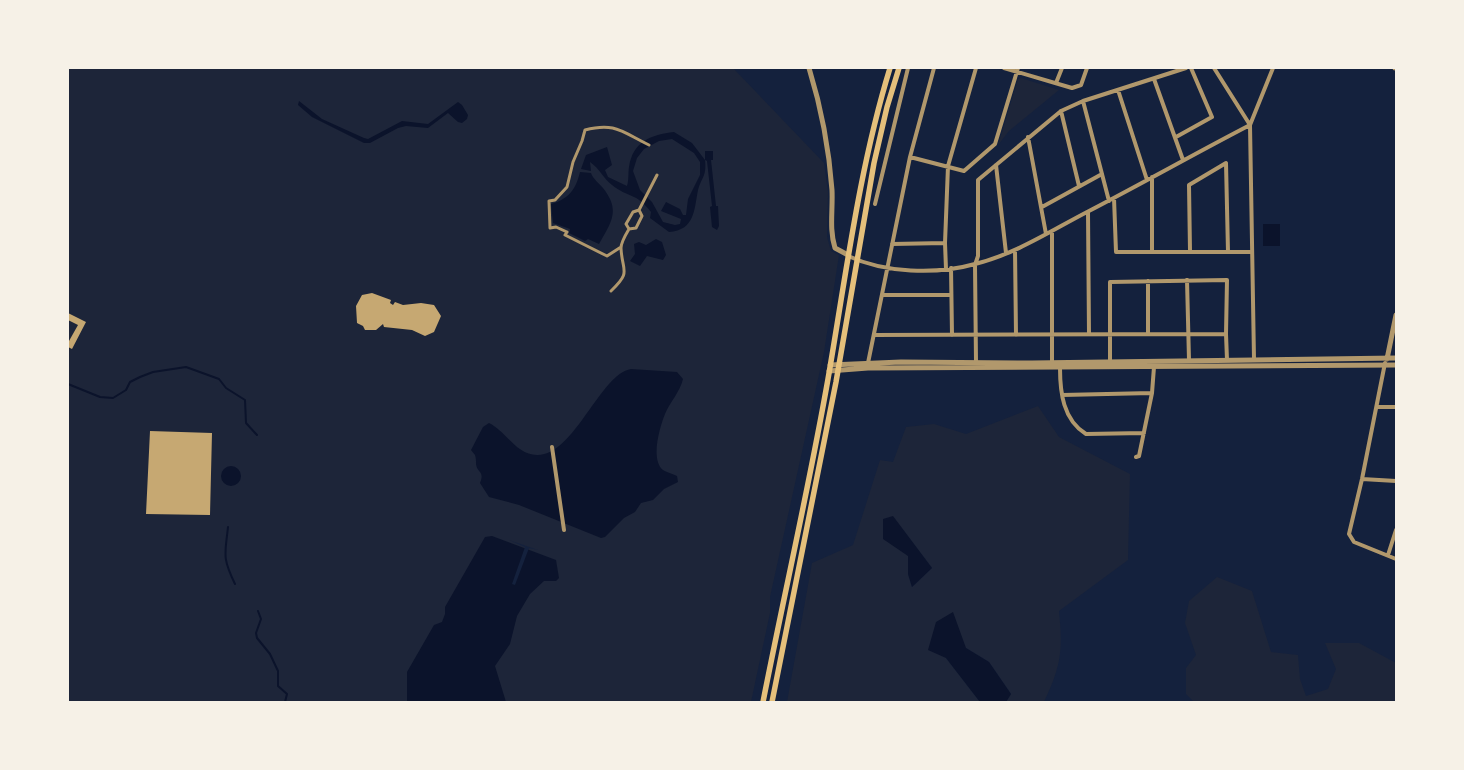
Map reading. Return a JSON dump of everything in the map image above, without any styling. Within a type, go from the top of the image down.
[{"type":"main road","points":[[763,702],[829,372],[848,255],[879,105],[890,68]]},
{"type":"main road","points":[[772,702],[839,367],[874,163],[887,107],[900,68]]},
{"type":"street","points":[[808,68],[824,127],[832,191],[831,236],[835,248],[857,260],[887,267],[919,270],[975,265],[1015,250],[1250,125]]},
{"type":"street","points":[[875,204],[908,68]]},
{"type":"street","points":[[868,362],[910,157],[934,68]]},
{"type":"street","points":[[946,268],[948,166],[976,68]]},
{"type":"street","points":[[1004,68],[1017,69],[1072,88],[1080,85],[1087,68]]},
{"type":"street","points":[[1056,83],[1062,68]]},
{"type":"street","points":[[976,362],[975,265],[978,256],[978,180],[1061,111],[1083,101],[1186,68]]},
{"type":"street","points":[[1176,137],[1212,118],[1191,68]]},
{"type":"street","points":[[1214,68],[1250,125]]},
{"type":"street","points":[[1254,359],[1250,125],[1273,68]]},
{"type":"street","points":[[910,157],[964,171],[995,144],[1017,69]]},
{"type":"street","points":[[1154,79],[1183,160]]},
{"type":"street","points":[[1118,90],[1147,180]]},
{"type":"street","points":[[1083,101],[1109,200]]},
{"type":"street","points":[[1061,111],[1079,186]]},
{"type":"street","points":[[629,229],[621,247],[607,256],[566,236],[567,232],[556,227],[550,228],[549,201],[555,200],[567,187],[573,162],[585,130],[604,125],[613,127],[649,145]]},
{"type":"street","points":[[1028,137],[1046,234]]},
{"type":"street","points":[[1190,251],[1189,185],[1226,163],[1228,252]]},
{"type":"street","points":[[996,165],[1006,253]]},
{"type":"street","points":[[1042,207],[1102,174]]},
{"type":"street","points":[[629,229],[626,224],[633,212],[639,210],[656,176]]},
{"type":"street","points":[[1152,177],[1152,252]]},
{"type":"street","points":[[1114,198],[1116,252],[1251,252]]},
{"type":"street","points":[[629,229],[636,228],[642,216],[639,210]]},
{"type":"street","points":[[1088,212],[1089,334]]},
{"type":"street","points":[[1052,232],[1052,361]]},
{"type":"street","points":[[892,244],[945,243]]},
{"type":"street","points":[[611,291],[624,278],[626,270],[621,247]]},
{"type":"street","points":[[1015,250],[1016,334]]},
{"type":"street","points":[[951,268],[952,335]]},
{"type":"street","points":[[1110,361],[1110,282],[1187,280],[1227,280],[1227,360]]},
{"type":"street","points":[[1187,280],[1189,360]]},
{"type":"street","points":[[1148,281],[1148,334]]},
{"type":"street","points":[[882,296],[951,295]]},
{"type":"street","points":[[1396,316],[1349,534],[1354,542],[1396,559]]},
{"type":"street","points":[[874,335],[1226,334]]},
{"type":"street","points":[[830,365],[868,368],[953,365],[976,362],[1396,358]]},
{"type":"street","points":[[829,372],[839,367],[868,362],[1060,368],[1396,366]]},
{"type":"street","points":[[1136,457],[1138,456],[1144,433],[1152,393],[1154,367]]},
{"type":"street","points":[[1060,368],[1062,395],[1070,421],[1086,434],[1144,433]]},
{"type":"street","points":[[1062,395],[1152,393]]},
{"type":"street","points":[[1377,407],[1396,407]]},
{"type":"street","points":[[552,447],[564,530]]},
{"type":"street","points":[[1362,479],[1396,481]]},
{"type":"street","points":[[1388,555],[1396,530]]},
{"type":"shaded area","points":[[68,68],[733,68],[824,163],[828,192],[827,237],[831,251],[839,255],[824,352],[770,597],[770,613],[751,702],[68,702]]},
{"type":"shaded area","points":[[1021,78],[1059,90],[1009,131],[998,145],[1018,79]]},
{"type":"shaded area","points":[[299,101],[322,119],[368,139],[402,121],[428,124],[458,102],[468,115],[467,119],[462,123],[458,122],[448,113],[428,128],[406,126],[398,128],[370,143],[364,143],[312,117],[298,105]]},
{"type":"shaded area","points":[[674,132],[692,143],[705,160],[705,165],[692,218],[684,227],[669,232],[650,218],[651,212],[641,201],[612,185],[590,162],[591,171],[581,169],[586,155],[607,147],[612,165],[605,170],[608,177],[627,186],[631,158],[639,145],[658,135]],"holes":[[[672,139],[694,153],[700,162],[700,175],[688,199],[686,215],[683,215],[680,209],[666,202],[661,211],[681,219],[680,224],[675,225],[663,222],[652,202],[640,190],[633,171],[637,158],[644,149],[659,141]]]},
{"type":"shaded area","points":[[705,151],[713,151],[713,160],[711,160],[716,206],[718,206],[719,226],[717,230],[712,227],[710,207],[712,206],[707,161],[705,160]]},
{"type":"shaded area","points":[[580,172],[591,173],[612,203],[613,210],[610,223],[599,244],[588,239],[585,241],[569,233],[570,229],[553,223],[551,204],[563,199],[571,192]]},
{"type":"shaded area","points":[[1263,224],[1280,224],[1280,246],[1263,246]]},
{"type":"shaded area","points":[[656,239],[662,242],[666,255],[663,260],[647,256],[640,266],[630,261],[635,254],[634,244],[639,242],[646,245]]},
{"type":"shaded area","points":[[631,369],[677,372],[683,379],[663,419],[657,443],[659,465],[663,470],[677,476],[678,482],[664,489],[653,500],[641,503],[635,512],[624,518],[605,537],[601,538],[519,505],[489,497],[480,483],[482,476],[477,467],[475,455],[471,450],[483,427],[489,423],[501,431],[517,447],[530,454],[537,455],[550,452],[563,443],[575,430],[608,385],[620,374]]},
{"type":"shaded area","points":[[1038,406],[1059,437],[1130,474],[1128,560],[1059,611],[1061,637],[1059,658],[1054,678],[1044,702],[1006,702],[1011,694],[989,662],[966,648],[946,658],[980,702],[787,702],[812,563],[853,545],[880,460],[893,462],[906,427],[934,424],[966,434]],"holes":[[[893,517],[932,568],[912,587],[908,574],[908,556]]]},
{"type":"shaded area","points":[[231,466],[238,469],[241,476],[238,483],[231,486],[224,483],[221,476],[224,469]]},
{"type":"shaded area","points":[[893,516],[932,568],[912,587],[908,574],[908,556],[883,539],[883,519]]},
{"type":"shaded area","points":[[492,536],[556,560],[559,578],[556,581],[544,581],[530,594],[517,616],[510,644],[495,666],[506,702],[407,702],[407,672],[434,625],[442,622],[445,607],[485,537]]},
{"type":"shaded area","points":[[1217,577],[1252,591],[1271,652],[1298,655],[1300,679],[1306,696],[1328,689],[1336,669],[1325,643],[1359,643],[1396,663],[1396,702],[1194,702],[1186,694],[1186,668],[1196,655],[1185,623],[1189,601]]},
{"type":"shaded area","points":[[953,612],[966,648],[989,662],[1011,694],[1006,702],[980,702],[946,658],[928,650],[936,622]]},
{"type":"pier","points":[[509,540],[538,550],[529,548],[515,585],[512,584],[525,547]]},
{"type":"building","points":[[372,293],[391,300],[390,303],[393,305],[395,302],[403,305],[421,303],[434,305],[441,316],[434,332],[425,336],[412,330],[384,327],[383,324],[376,330],[365,330],[363,326],[357,323],[356,306],[362,295]]},
{"type":"building","points":[[68,313],[86,322],[72,349],[68,347],[68,341],[78,325],[68,320]]},
{"type":"building","points":[[150,431],[212,433],[210,515],[146,514]]},
{"type":"waterway","points":[[68,384],[100,397],[113,398],[126,390],[130,382],[140,377],[153,372],[186,367],[219,379],[226,388],[245,400],[246,423],[257,435]]},
{"type":"waterway","points":[[228,527],[225,556],[235,584]]},
{"type":"waterway","points":[[258,611],[261,619],[256,633],[257,638],[270,654],[278,671],[278,686],[287,694],[285,702]]}]
